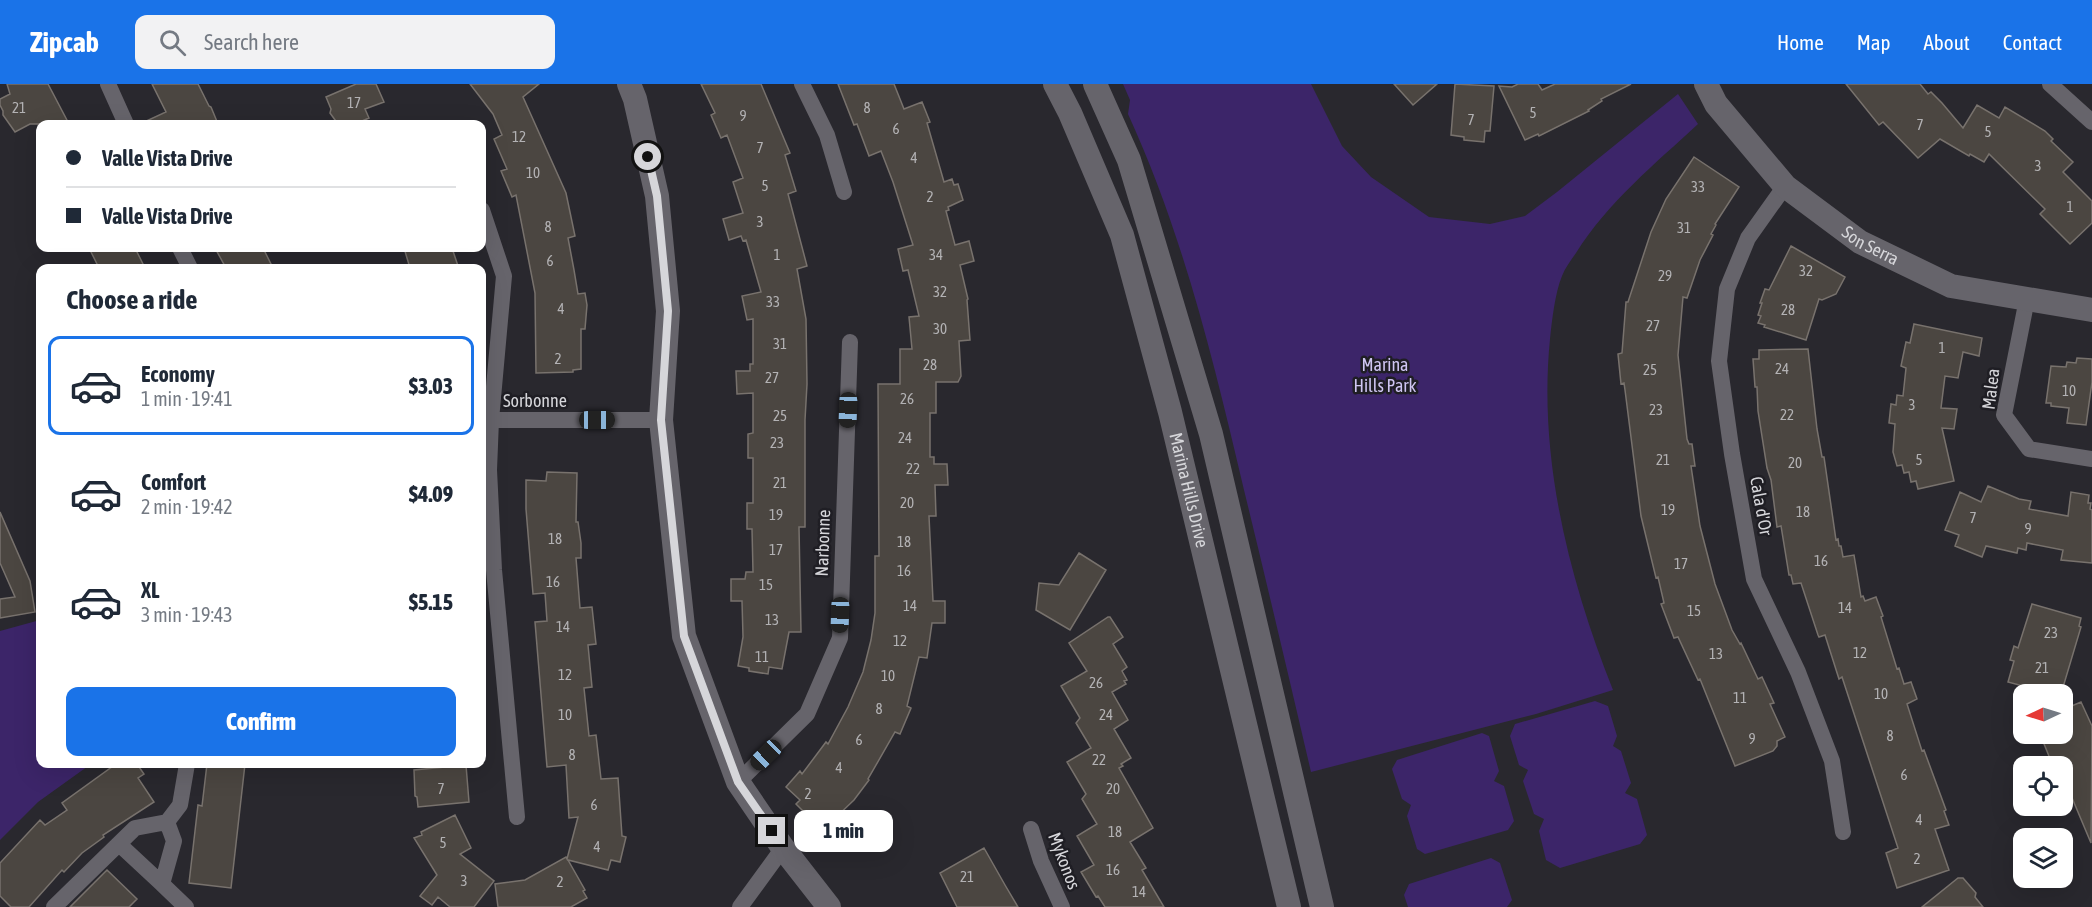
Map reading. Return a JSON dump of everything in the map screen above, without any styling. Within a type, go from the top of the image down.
[{"type":"street","points":[[108,84],[124,120]]},
{"type":"street","points":[[629,84],[635,99],[658,207],[668,311],[661,420],[684,636],[738,782],[783,848],[829,907]]},
{"type":"street","points":[[802,84],[826,135],[844,192]]},
{"type":"street","name":"Marina Hills Drive","points":[[1055,84],[1070,113],[1122,235],[1170,412],[1289,907]]},
{"type":"street","name":"Marina Hills Drive","points":[[1095,84],[1129,160],[1210,434],[1322,907]]},
{"type":"street","name":"Son Serra","points":[[1706,84],[1716,104],[1785,186],[1860,242],[1951,286],[2092,310]]},
{"type":"street","points":[[2050,84],[2092,122]]},
{"type":"street","name":"Cala d'Or","points":[[1785,186],[1748,238],[1727,289],[1719,362],[1732,454],[1754,579],[1798,672],[1832,761],[1843,832]]},
{"type":"street","points":[[486,222],[504,276],[486,420],[494,570],[517,818]]},
{"type":"street","name":"Malea","points":[[2027,299],[2004,415],[2029,449],[2092,459]]},
{"type":"street","name":"Narbonne","points":[[738,782],[807,714],[840,638],[850,342]]},
{"type":"street","name":"Sorbonne","points":[[486,420],[661,420]]},
{"type":"street","points":[[54,907],[135,828],[167,822],[180,805],[186,768]]},
{"type":"street","points":[[162,884],[174,841],[167,822]]},
{"type":"street","name":"Mykonos","points":[[1031,828],[1041,861],[1062,907]]},
{"type":"street","points":[[119,844],[186,907]]},
{"type":"street","points":[[740,907],[783,848]]},
{"type":"green space","name":"Marina Hills Park","points":[[1123,84],[1311,84],[1342,146],[1371,177],[1429,217],[1490,224],[1525,216],[1678,94],[1698,124],[1617,200],[1589,234],[1562,276],[1551,332],[1547,384],[1549,428],[1560,518],[1583,605],[1613,690],[1536,714],[1311,772],[1209,346],[1165,205],[1128,114],[1130,100]]},
{"type":"green space","points":[[36,621],[36,768],[85,768],[38,802],[0,840],[0,631]]},
{"type":"green space","points":[[1595,701],[1608,706],[1617,736],[1613,746],[1621,751],[1631,783],[1625,793],[1637,799],[1647,835],[1640,844],[1560,868],[1546,860],[1539,831],[1544,819],[1534,814],[1523,781],[1528,770],[1519,765],[1510,736],[1515,724]]},
{"type":"green space","points":[[1482,733],[1489,736],[1499,771],[1494,781],[1504,786],[1514,821],[1508,830],[1425,854],[1417,849],[1407,816],[1411,805],[1402,799],[1392,769],[1397,760]]},
{"type":"green space","points":[[1491,858],[1500,863],[1512,900],[1507,907],[1408,907],[1404,895],[1409,884]]},
{"type":"building","points":[[7,84],[48,84],[67,120],[36,120],[36,124],[30,124],[15,132],[3,115],[0,105],[0,99],[10,94]]},
{"type":"building","points":[[152,84],[198,84],[216,120],[149,120],[166,112]]},
{"type":"building","points":[[356,84],[376,84],[384,102],[365,109],[369,118],[364,120],[335,120],[330,113],[331,109],[326,97]]},
{"type":"building","points":[[470,84],[539,84],[523,97],[566,193],[575,236],[568,238],[578,294],[585,293],[587,305],[585,329],[581,329],[581,369],[573,370],[573,372],[536,373],[535,293],[516,195],[512,197],[501,171],[507,169],[494,139],[502,135],[493,114]]},
{"type":"building","points":[[701,84],[761,84],[790,153],[785,155],[796,191],[788,194],[807,266],[797,269],[806,319],[807,384],[805,527],[799,527],[801,632],[789,632],[782,669],[769,667],[768,674],[749,671],[749,668],[738,666],[743,637],[742,601],[731,601],[731,579],[745,579],[746,572],[753,572],[752,529],[747,529],[747,503],[753,503],[753,458],[748,458],[748,434],[753,433],[753,393],[737,394],[736,371],[750,371],[750,364],[753,364],[753,319],[747,320],[742,296],[761,292],[746,240],[743,241],[741,236],[729,240],[723,219],[743,213],[733,182],[743,178],[727,135],[721,138],[711,115],[715,113]]},
{"type":"building","points":[[838,84],[894,84],[904,109],[922,102],[930,122],[927,123],[944,182],[952,179],[954,185],[958,184],[963,200],[948,207],[949,210],[946,211],[955,245],[969,241],[974,261],[960,265],[968,299],[970,340],[959,341],[961,376],[958,382],[936,382],[936,413],[930,413],[930,457],[934,457],[934,464],[947,464],[948,485],[935,485],[936,516],[929,516],[933,601],[945,601],[945,623],[932,623],[927,658],[919,657],[907,706],[911,708],[900,734],[895,732],[869,780],[854,800],[833,820],[829,816],[818,826],[796,804],[800,800],[786,787],[800,771],[802,774],[826,742],[828,744],[848,707],[863,672],[875,613],[875,556],[879,556],[878,384],[900,384],[900,349],[912,349],[909,317],[919,316],[908,270],[903,271],[898,249],[913,245],[893,182],[881,151],[869,156]]},
{"type":"building","points":[[1394,84],[1437,84],[1413,105]]},
{"type":"building","points":[[1455,84],[1494,86],[1490,131],[1485,131],[1484,142],[1464,140],[1464,137],[1451,135]]},
{"type":"building","points":[[1518,84],[1538,84],[1542,90],[1555,84],[1631,84],[1601,99],[1602,101],[1589,111],[1539,136],[1538,134],[1525,140],[1499,86],[1512,87]]},
{"type":"building","points":[[1846,84],[1920,84],[1928,94],[1931,92],[1942,103],[1963,128],[1977,105],[1999,118],[2005,107],[2045,131],[2053,139],[2051,141],[2073,162],[2063,172],[2092,201],[2092,223],[2070,244],[2040,214],[2045,209],[1989,154],[1984,162],[1940,139],[1918,158],[1883,122],[1879,125]]},
{"type":"building","points":[[1694,157],[1739,187],[1715,224],[1711,234],[1713,235],[1700,260],[1687,298],[1683,297],[1678,355],[1687,439],[1689,444],[1692,444],[1695,466],[1691,466],[1700,526],[1715,584],[1732,630],[1741,643],[1758,679],[1762,677],[1774,703],[1770,704],[1785,737],[1777,741],[1777,746],[1773,751],[1735,766],[1700,679],[1698,680],[1678,637],[1674,638],[1661,604],[1664,603],[1641,516],[1625,390],[1624,383],[1621,384],[1618,354],[1622,353],[1626,302],[1628,302],[1651,232],[1666,199]]},
{"type":"building","points":[[1791,246],[1845,277],[1836,294],[1822,300],[1819,299],[1806,340],[1758,323],[1761,316],[1758,315],[1762,303],[1760,303],[1765,289],[1769,290]]},
{"type":"building","points":[[91,252],[137,252],[143,264],[97,264]]},
{"type":"building","points":[[217,252],[265,252],[271,264],[224,264]]},
{"type":"building","points":[[405,252],[453,252],[457,264],[409,264]]},
{"type":"building","points":[[1914,324],[1982,338],[1979,356],[1963,352],[1958,378],[1945,376],[1941,408],[1957,409],[1954,429],[1942,428],[1954,481],[1918,489],[1916,481],[1911,482],[1909,472],[1904,473],[1902,465],[1897,466],[1893,452],[1895,424],[1889,423],[1891,404],[1896,405],[1897,395],[1903,396],[1906,368],[1901,366],[1906,342],[1910,343]]},
{"type":"building","points":[[1808,349],[1817,429],[1822,457],[1824,457],[1836,540],[1838,539],[1839,546],[1841,546],[1843,557],[1854,555],[1861,597],[1863,596],[1865,601],[1876,597],[1897,669],[1899,668],[1904,684],[1911,682],[1917,699],[1907,704],[1922,751],[1924,750],[1946,810],[1944,811],[1949,825],[1935,829],[1949,870],[1897,888],[1886,853],[1898,848],[1842,677],[1839,679],[1825,635],[1819,637],[1818,635],[1801,583],[1793,584],[1791,575],[1789,575],[1781,526],[1777,527],[1771,480],[1767,468],[1753,359],[1759,359],[1759,350]]},
{"type":"building","points":[[2077,358],[2092,359],[2092,382],[2086,425],[2067,423],[2069,408],[2051,406],[2051,403],[2046,403],[2051,366],[2066,367],[2067,362],[2076,363]]},
{"type":"building","points":[[547,472],[577,473],[576,522],[578,522],[581,543],[581,558],[576,558],[580,608],[592,607],[596,644],[588,645],[592,687],[584,688],[589,736],[596,735],[601,779],[618,778],[622,836],[626,837],[620,862],[611,860],[608,870],[568,860],[587,898],[571,907],[498,907],[495,884],[525,880],[566,857],[567,859],[578,817],[569,818],[566,765],[547,767],[535,622],[547,621],[545,593],[533,594],[526,480],[546,481]]},
{"type":"building","points":[[1988,486],[2019,499],[2031,501],[2029,509],[2068,516],[2071,492],[2089,495],[2088,503],[2091,503],[2090,509],[2092,510],[2092,563],[2061,560],[2063,550],[2027,543],[2026,550],[2018,548],[2017,553],[1986,546],[1982,557],[1955,546],[1959,535],[1945,530],[1960,492],[1981,502]]},
{"type":"building","points":[[0,512],[30,581],[35,612],[0,618],[0,599],[15,597],[0,563]]},
{"type":"building","points":[[1079,553],[1106,570],[1070,630],[1036,610],[1039,583],[1059,585]]},
{"type":"building","points":[[2032,604],[2081,618],[2079,626],[2081,627],[2064,684],[2008,682],[2014,661],[2010,660],[2014,646],[2018,648]]},
{"type":"building","points":[[1108,617],[1123,637],[1113,644],[1127,667],[1122,671],[1127,680],[1124,681],[1126,684],[1112,692],[1128,720],[1114,729],[1131,758],[1119,768],[1153,828],[1130,842],[1146,868],[1142,870],[1164,907],[1105,907],[1081,872],[1094,865],[1077,836],[1097,824],[1082,799],[1086,794],[1067,762],[1091,748],[1076,723],[1080,718],[1061,686],[1087,671],[1069,643]]},
{"type":"building","points":[[2081,702],[2092,726],[2091,843],[2073,800],[2073,756],[2049,756],[2044,744],[2073,744],[2073,705]]},
{"type":"building","points":[[110,768],[140,768],[144,774],[138,778],[154,802],[103,835],[104,837],[82,853],[64,872],[62,870],[29,907],[11,907],[0,896],[0,863],[40,820],[45,825],[67,810],[62,803]]},
{"type":"building","points":[[207,768],[245,768],[231,888],[189,883],[198,805],[202,806]]},
{"type":"building","points":[[466,768],[469,802],[418,807],[415,796],[414,770]]},
{"type":"building","points":[[455,815],[471,848],[460,854],[494,881],[474,907],[450,907],[438,897],[432,905],[420,896],[437,875],[414,838],[422,835],[421,832]]},
{"type":"building","points":[[984,848],[1018,907],[957,907],[940,873]]},
{"type":"building","points":[[107,870],[137,899],[129,907],[70,907]]},
{"type":"building","points":[[1958,878],[1963,878],[1976,893],[1975,897],[1983,907],[1922,907]]},
{"type":"route","points":[[648,157],[657,196],[668,311],[661,420],[684,636],[738,782],[772,831]]}]
